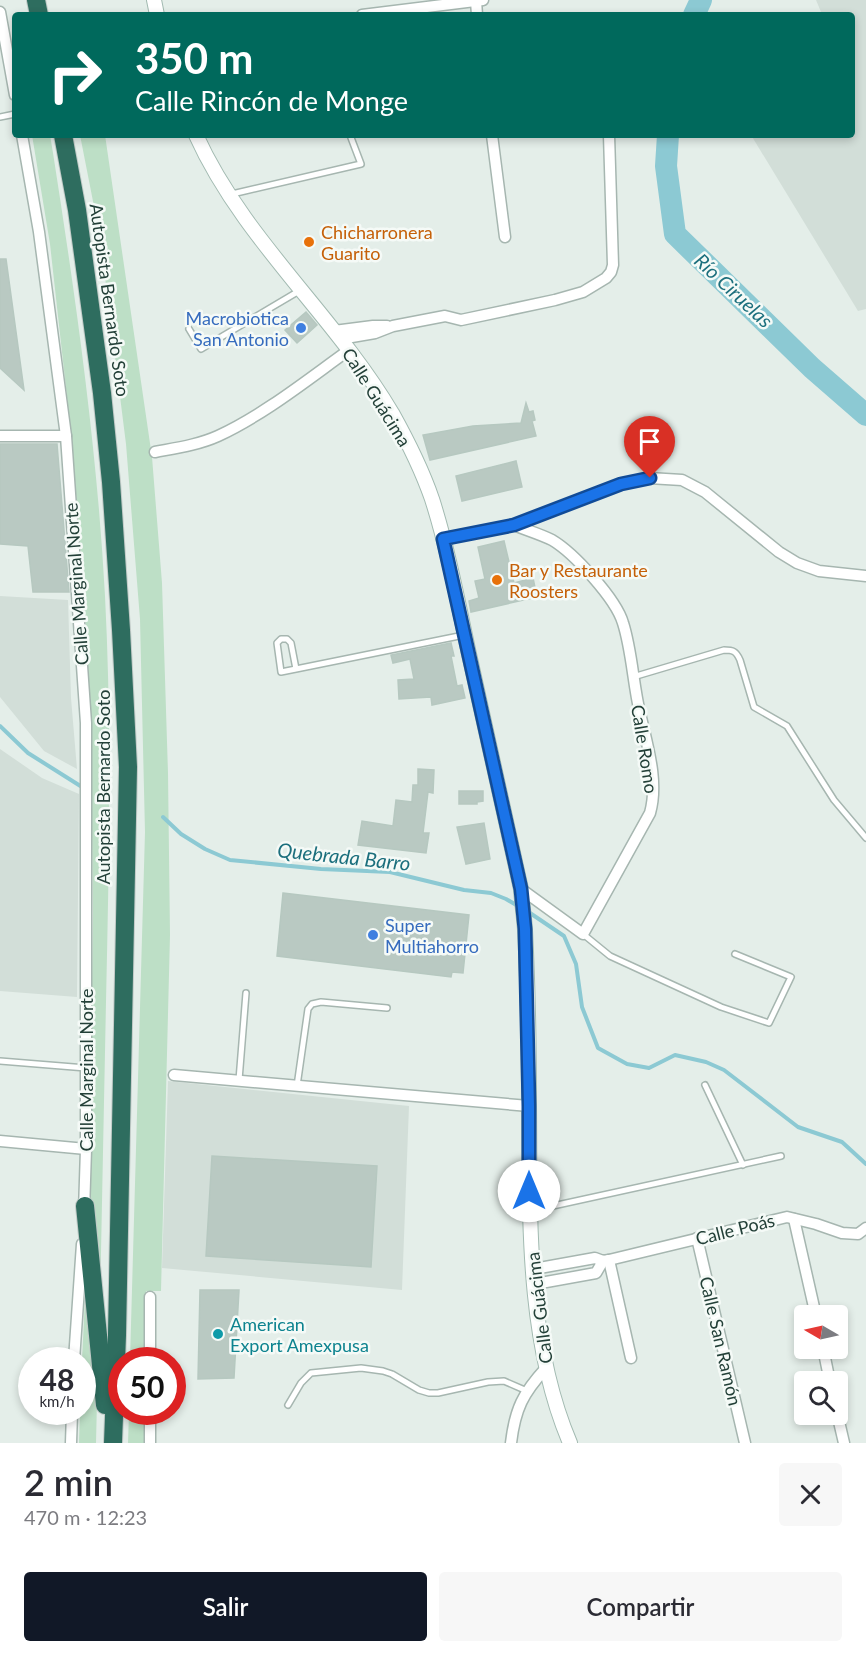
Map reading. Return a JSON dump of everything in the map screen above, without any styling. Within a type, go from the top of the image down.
[{"type":"highway","name":"Autopista Bernardo Soto","points":[[64,138],[77,210],[102,393],[121,619],[128,767],[117,1335],[111,1443]]},
{"type":"highway","points":[[85,1206],[111,1443]]},
{"type":"main road","name":"Calle Guácima","points":[[197,138],[211,166],[259,238],[349,350],[391,412],[405,437],[432,498],[465,635],[521,894],[525,929],[529,1212],[535,1284],[546,1368],[570,1443]]},
{"type":"street","points":[[385,12],[479,0]]},
{"type":"street","points":[[0,12],[12,78]]},
{"type":"street","name":"Calle Marginal Norte","points":[[23,138],[39,232],[66,436],[86,723],[85,1206],[75,1347]]},
{"type":"street","points":[[492,138],[505,237]]},
{"type":"street","points":[[337,335],[373,326],[393,326],[445,316],[461,320],[584,292],[606,278],[613,265],[609,138]]},
{"type":"street","points":[[155,452],[190,446],[217,436],[263,412],[349,350]]},
{"type":"street","points":[[0,436],[66,436]]},
{"type":"street","points":[[443,539],[514,525],[621,484],[650,478],[682,480],[705,492],[779,552],[798,563],[819,571],[866,576]]},
{"type":"street","name":"Calle Romo","points":[[514,525],[552,540],[585,568],[607,594],[623,621],[649,756],[654,798],[650,813],[583,934]]},
{"type":"street","points":[[521,894],[583,934]]},
{"type":"street","points":[[174,1075],[529,1106]]},
{"type":"street","points":[[0,1141],[86,1149]]},
{"type":"street","name":"Calle Poás","points":[[534,1269],[596,1258],[606,1260],[786,1217],[842,1233],[858,1234],[866,1228]]},
{"type":"street","points":[[794,1219],[814,1305]]},
{"type":"street","name":"Calle San Ramón","points":[[697,1239],[746,1443]]},
{"type":"street","points":[[606,1260],[631,1358]]},
{"type":"street","name":"Calle Poás","points":[[535,1284],[596,1273],[606,1260]]},
{"type":"street","points":[[150,1297],[150,1347]]},
{"type":"street","points":[[511,1443],[515,1416],[521,1401],[546,1368]]},
{"type":"street","points":[[71,1443],[72,1425]]},
{"type":"street","points":[[150,1425],[150,1443]]},
{"type":"street","points":[[840,1425],[844,1443]]},
{"type":"lane","points":[[229,195],[361,164],[351,138]]},
{"type":"lane","points":[[189,329],[201,349],[300,290]]},
{"type":"lane","points":[[296,669],[291,643],[286,639],[281,639],[277,643],[281,672],[296,669],[465,635]]},
{"type":"lane","points":[[633,677],[724,651],[737,652],[754,707],[787,726],[834,800],[866,838]]},
{"type":"lane","points":[[583,934],[610,956],[721,1007],[769,1023],[791,978],[735,954]]},
{"type":"lane","points":[[239,1082],[246,993]]},
{"type":"lane","points":[[297,1086],[308,1009],[312,1004],[321,1002],[387,1008]]},
{"type":"lane","points":[[0,1061],[86,1068]]},
{"type":"lane","points":[[705,1085],[743,1165]]},
{"type":"lane","points":[[529,1212],[781,1156]]},
{"type":"lane","points":[[288,1405],[310,1373],[361,1368],[392,1374],[419,1390],[429,1393],[504,1381],[527,1391]]},
{"type":"shaded area","points":[[816,0],[866,0],[866,309],[858,311],[753,138],[855,138],[855,12],[821,12]]},
{"type":"shaded area","points":[[0,596],[68,600],[71,698],[77,769],[44,751],[0,697]]},
{"type":"shaded area","points":[[0,749],[42,778],[79,794],[77,997],[0,991]]},
{"type":"shaded area","points":[[168,1081],[409,1106],[402,1290],[162,1268]]},
{"type":"green space","points":[[32,138],[50,138],[53,153],[85,374],[97,485],[105,596],[109,697],[109,799],[100,1303],[89,1206],[93,913],[91,729],[84,590],[71,433],[50,244]]},
{"type":"green space","points":[[81,138],[105,138],[152,457],[162,583],[170,935],[161,1291],[146,1291],[146,1347],[130,1347],[145,832],[140,619],[126,444],[100,237]]},
{"type":"green space","points":[[85,1298],[91,1347],[83,1347]]},
{"type":"green space","points":[[96,1392],[97,1401],[96,1443],[79,1443],[80,1425],[96,1425]]},
{"type":"green space","points":[[129,1425],[145,1425],[145,1443],[128,1443]]},
{"type":"building","points":[[0,259],[6,259],[24,390],[0,368]]},
{"type":"building","name":"Macrobiotica San Antonio","points":[[306,312],[317,325],[297,343],[285,330]]},
{"type":"building","points":[[526,403],[529,412],[533,411],[535,420],[532,421],[536,436],[430,460],[423,435],[473,426],[521,423]]},
{"type":"building","points":[[0,444],[57,444],[69,592],[33,592],[28,546],[0,544]]},
{"type":"building","points":[[516,461],[522,487],[462,501],[456,476]]},
{"type":"building","name":"Bar y Restaurante Roosters","points":[[504,541],[514,583],[533,578],[537,597],[471,612],[469,601],[479,598],[475,581],[485,579],[478,547]]},
{"type":"building","points":[[451,643],[457,686],[462,685],[465,698],[432,705],[431,697],[399,699],[398,680],[414,679],[410,659],[393,663],[391,655]]},
{"type":"building","points":[[418,769],[434,770],[433,793],[428,792],[423,833],[429,833],[426,853],[358,845],[362,821],[393,826],[396,800],[412,802],[413,785],[418,785]]},
{"type":"building","points":[[459,791],[483,791],[483,801],[477,804],[459,804]]},
{"type":"building","points":[[484,823],[490,859],[466,864],[457,827]]},
{"type":"building","name":"Super Multiahorro","points":[[283,893],[469,915],[463,973],[452,972],[451,977],[277,956]]},
{"type":"building","points":[[212,1156],[377,1166],[371,1267],[206,1256]]},
{"type":"building","name":"American Export Amexpusa","points":[[200,1290],[239,1290],[234,1378],[198,1379]]},
{"type":"waterway","name":"Río Ciruelas","points":[[695,12],[701,0]]},
{"type":"waterway","name":"Río Ciruelas","points":[[668,138],[666,166],[675,234],[812,368],[866,415]]},
{"type":"waterway","name":"Quebrada Barro","points":[[0,726],[28,753],[82,787]]},
{"type":"waterway","name":"Quebrada Barro","points":[[163,817],[181,834],[205,849],[230,860],[321,869],[390,872],[464,890],[491,893],[518,906]]},
{"type":"waterway","name":"Quebrada Barro","points":[[527,911],[564,936],[576,964],[582,1007],[598,1048],[627,1064],[649,1068],[675,1055],[706,1062],[724,1070],[798,1127],[842,1142],[866,1164]]},
{"type":"place","name":"Chicharronera Guarito","points":[[309,242]]},
{"type":"place","name":"Macrobiotica San Antonio","points":[[301,328]]},
{"type":"place","name":"Bar y Restaurante Roosters","points":[[497,580]]},
{"type":"place","name":"Super Multiahorro","points":[[373,935]]},
{"type":"place","name":"American Export Amexpusa","points":[[218,1334]]},
{"type":"route","points":[[529,1191],[525,929],[521,889],[443,539],[514,525],[621,484],[650,478]]}]
